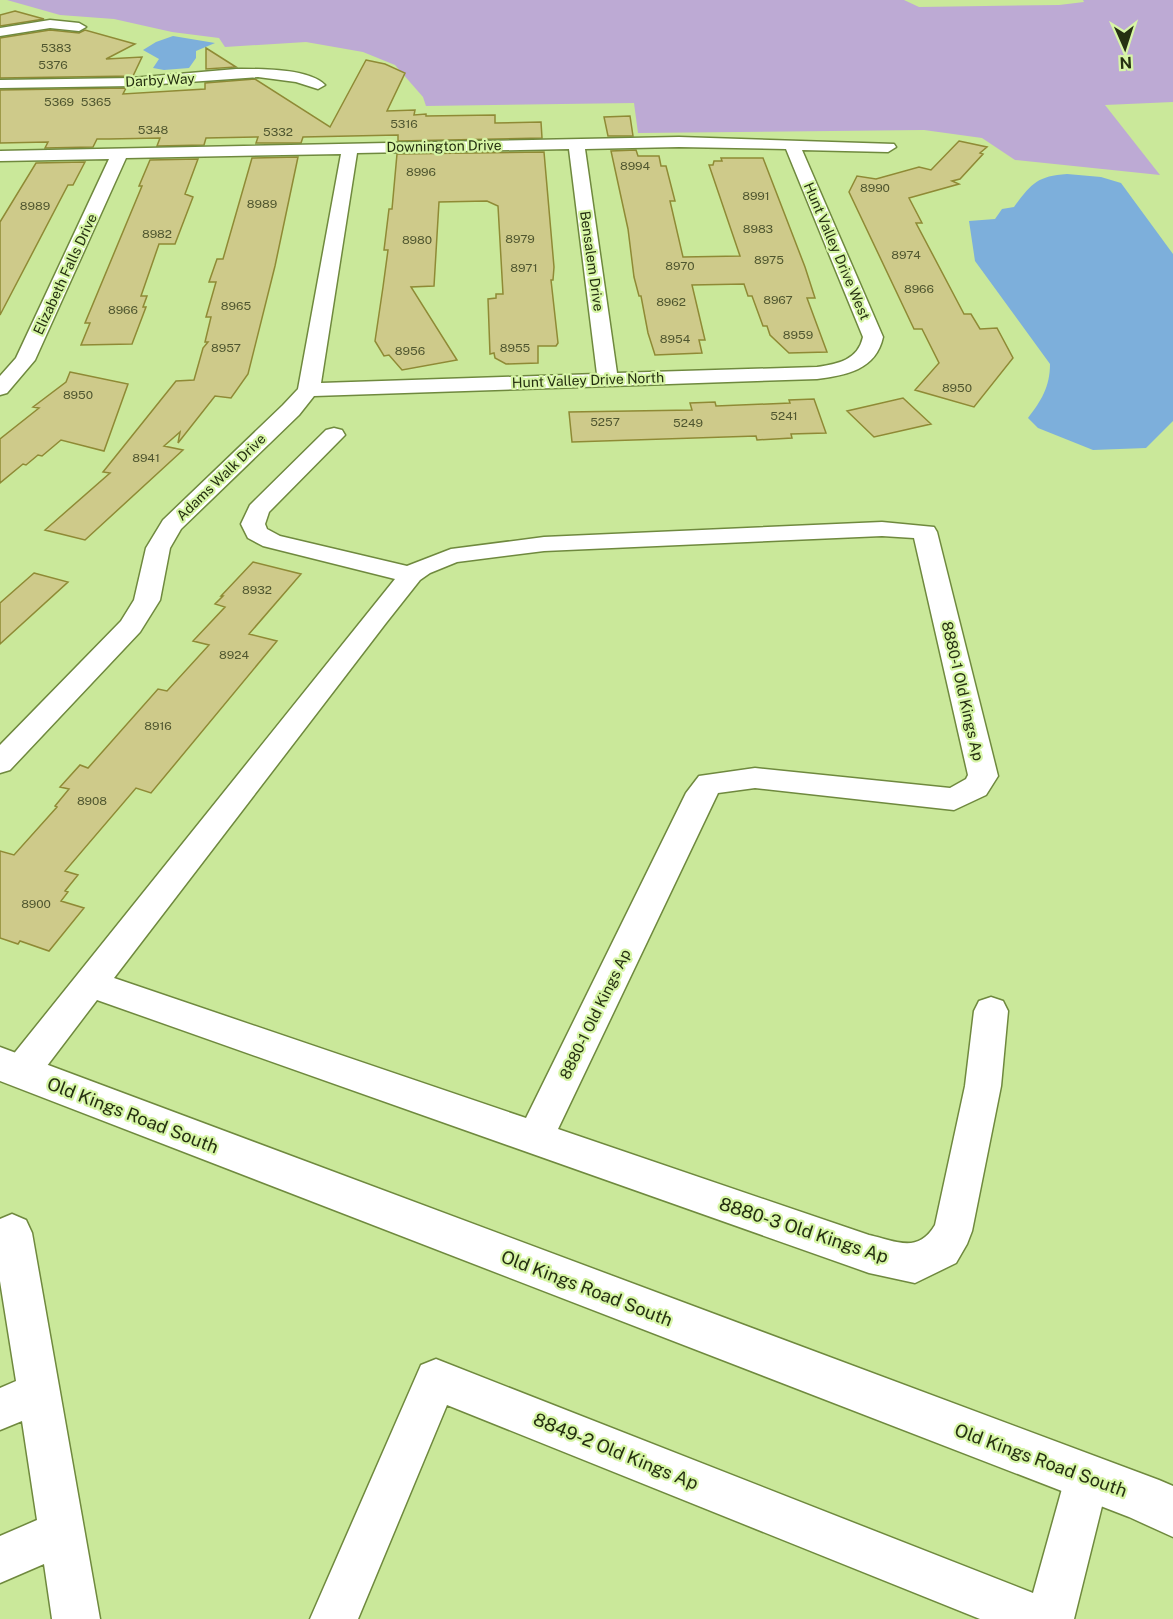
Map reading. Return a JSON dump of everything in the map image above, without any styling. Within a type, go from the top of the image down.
[{"type":"street","points":[[0,32],[50,24],[79,27]]},
{"type":"street","name":"Darby Way","points":[[0,84],[148,82],[266,73],[300,76],[318,85]]},
{"type":"street","name":"Downington Drive","points":[[0,156],[576,143],[679,142],[888,147]]},
{"type":"street","name":"Bensalem Drive","points":[[576,143],[608,380]]},
{"type":"street","name":"Hunt Valley Drive West","points":[[792,145],[873,337],[872,346],[864,357]]},
{"type":"street","name":"Adams Walk Drive","points":[[0,763],[131,626],[147,600],[158,548],[171,525],[291,410],[308,390],[350,148]]},
{"type":"street","name":"Elizabeth Falls Drive","points":[[0,389],[25,360],[120,153]]},
{"type":"street","name":"Hunt Valley Drive North","points":[[308,390],[817,373],[851,365],[864,357]]},
{"type":"street","points":[[334,435],[258,510],[253,524],[257,533],[272,541],[411,575]]},
{"type":"street","name":"8880-1 Old Kings Ap","points":[[10,1068],[91,984],[411,575],[421,568],[452,556],[544,544],[882,529],[925,532],[983,776],[976,788],[954,799],[755,778],[709,783],[701,793],[536,1138]]},
{"type":"street","points":[[91,984],[536,1138]]},
{"type":"street","name":"8880-3 Old Kings Ap","points":[[536,1138],[868,1254],[915,1264],[942,1250],[953,1230],[983,1086],[991,1011]]},
{"type":"street","name":"Old Kings Road South","points":[[10,1068],[1142,1497],[1173,1512]]},
{"type":"street","points":[[12,1233],[76,1619]]},
{"type":"street","name":"8849-2 Old Kings Ap","points":[[334,1619],[436,1380],[1039,1619]]},
{"type":"street","points":[[0,1409],[39,1393]]},
{"type":"street","points":[[1050,1619],[1087,1478]]},
{"type":"street","points":[[0,1560],[62,1532]]},
{"type":"shaded area","points":[[7,0],[904,0],[919,7],[1059,5],[1084,2],[1083,0],[1173,0],[1173,102],[1105,105],[1160,175],[1015,160],[982,138],[924,130],[638,133],[634,103],[426,106],[423,97],[395,65],[363,52],[306,42],[225,47],[219,38],[172,32],[114,19],[60,15]]},
{"type":"water","points":[[173,36],[215,43],[196,51],[196,58],[189,68],[164,70],[153,68],[159,59],[143,50]]},
{"type":"water","points":[[1067,174],[1101,177],[1121,183],[1173,254],[1173,421],[1146,448],[1093,450],[1038,428],[1028,418],[1044,393],[1050,364],[975,261],[969,221],[995,219],[1002,209],[1014,207],[1030,187],[1042,179]]},
{"type":"building","points":[[15,11],[44,19],[0,26],[0,15]]},
{"type":"building","points":[[50,30],[79,33],[85,30],[135,44],[106,59],[142,57],[133,76],[0,78],[0,38]]},
{"type":"building","points":[[206,48],[236,67],[206,69]]},
{"type":"building","points":[[366,60],[385,64],[405,73],[387,111],[415,110],[414,115],[426,114],[426,116],[495,115],[495,123],[541,122],[542,138],[398,141],[398,135],[303,137],[301,143],[256,143],[258,137],[206,138],[204,145],[157,146],[160,138],[97,139],[93,147],[45,148],[48,142],[0,143],[0,90],[126,88],[123,94],[205,89],[205,83],[255,79],[330,127]]},
{"type":"building","points":[[630,116],[633,136],[608,136],[604,117]]},
{"type":"building","points":[[959,141],[987,147],[960,179],[952,181],[959,184],[909,198],[922,223],[916,223],[964,314],[971,314],[980,329],[997,328],[1013,358],[974,407],[915,390],[939,363],[922,329],[914,329],[849,192],[857,176],[876,179],[919,167],[931,170]]},
{"type":"building","points":[[636,150],[638,156],[659,156],[661,166],[666,166],[675,201],[670,201],[683,257],[740,256],[709,165],[713,165],[714,161],[722,161],[721,158],[763,158],[805,267],[815,298],[807,298],[827,352],[789,353],[770,335],[767,326],[763,326],[752,296],[748,296],[744,284],[692,285],[705,340],[699,340],[702,353],[655,355],[641,296],[639,296],[634,277],[628,229],[611,151]]},
{"type":"building","points":[[544,152],[554,267],[553,280],[551,280],[558,343],[556,346],[538,346],[538,363],[506,364],[495,358],[494,353],[490,354],[488,299],[496,298],[496,294],[503,294],[498,206],[487,201],[439,202],[434,286],[411,287],[457,360],[402,370],[389,355],[384,356],[375,341],[388,250],[384,250],[389,209],[392,209],[397,154]]},
{"type":"building","points":[[298,157],[275,266],[248,374],[231,398],[215,396],[178,443],[180,432],[164,446],[183,450],[85,540],[45,530],[110,473],[103,472],[176,381],[194,380],[203,348],[208,342],[205,342],[211,317],[206,317],[216,282],[209,282],[217,259],[223,259],[252,158]]},
{"type":"building","points":[[198,159],[185,194],[193,197],[175,244],[159,244],[141,296],[147,296],[143,307],[146,307],[132,344],[81,345],[90,323],[85,323],[142,186],[139,186],[150,160]]},
{"type":"building","points":[[85,162],[73,185],[68,185],[0,315],[0,222],[36,163]]},
{"type":"building","points":[[70,372],[128,384],[104,451],[61,440],[42,456],[38,455],[26,465],[23,464],[0,483],[0,439],[39,408],[33,407],[66,382]]},
{"type":"building","points":[[903,398],[931,424],[874,437],[847,411]]},
{"type":"building","points":[[814,399],[826,433],[791,434],[792,438],[757,440],[756,436],[572,442],[569,412],[692,410],[690,403],[715,402],[716,406],[790,403],[789,400]]},
{"type":"building","points":[[253,562],[301,574],[249,634],[277,641],[151,793],[136,788],[65,871],[78,875],[65,891],[68,892],[61,901],[84,908],[49,951],[20,941],[18,944],[0,938],[0,851],[14,855],[57,807],[55,806],[69,789],[60,787],[80,765],[88,768],[158,689],[167,691],[209,645],[193,641],[225,607],[215,604],[223,596],[221,596]]},
{"type":"building","points":[[34,573],[68,582],[0,644],[0,603]]}]
